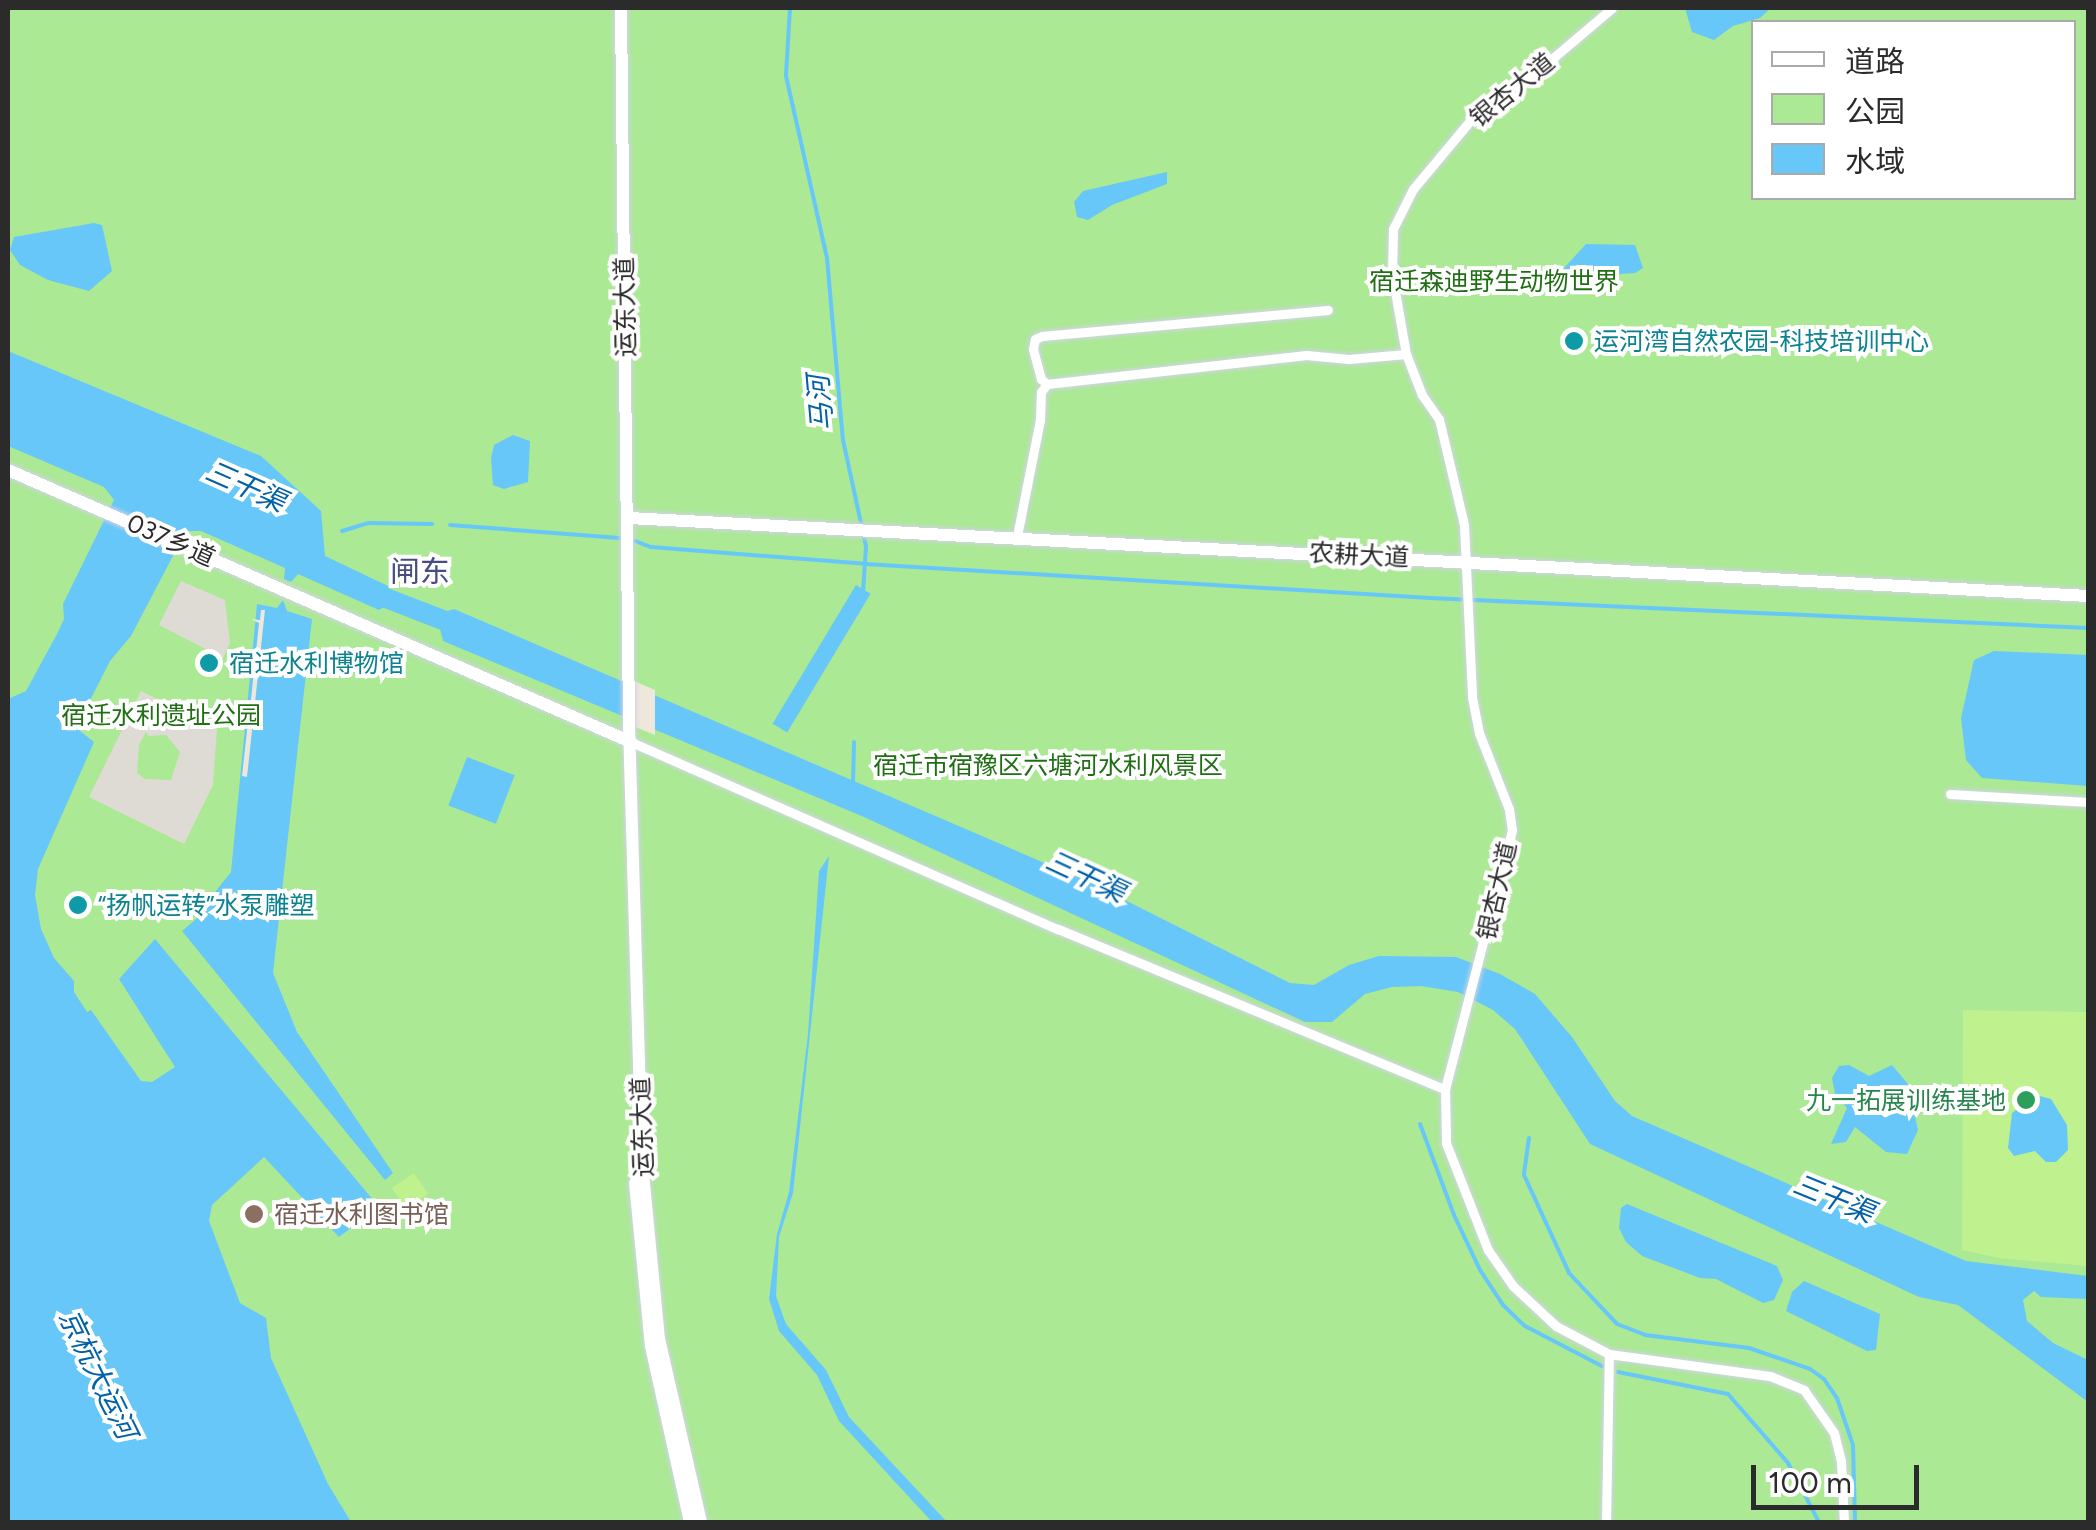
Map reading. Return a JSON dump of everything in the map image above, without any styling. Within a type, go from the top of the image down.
[{"type":"main road","name":"运东大道","points":[[621,8],[638,1244],[652,1346],[690,1522]]},
{"type":"main road","name":"037乡道","points":[[8,470],[629,735]]},
{"type":"main road","name":"农耕大道","points":[[628,518],[2088,596]]},
{"type":"main road","name":"运东大道","points":[[629,735],[647,1232],[659,1339],[701,1522]]},
{"type":"street","name":"银杏大道","points":[[1612,8],[1553,58],[1479,110],[1413,189],[1392,229],[1392,274],[1406,354],[1422,395],[1439,420],[1456,482],[1466,560],[1472,696],[1479,732],[1509,809],[1512,830],[1445,1089],[1446,1143],[1488,1250],[1531,1305],[1556,1326],[1608,1354],[1770,1376],[1804,1390],[1834,1433],[1841,1461],[1844,1522]]},
{"type":"street","points":[[1046,384],[1032,349],[1042,336],[1328,310]]},
{"type":"street","points":[[1016,536],[1040,420],[1040,392],[1046,384],[1306,355],[1349,359],[1406,354]]},
{"type":"street","points":[[629,735],[1067,934],[1445,1089]]},
{"type":"street","points":[[1950,794],[2088,802]]},
{"type":"street","points":[[1606,1522],[1608,1354]]},
{"type":"green space","name":"宿迁市宿豫区六塘河水利风景区","points":[[8,8],[2088,8],[2088,1522],[8,1522]]},
{"type":"green space","name":"九一拓展训练基地","points":[[1963,1010],[2088,1012],[2088,1266],[1999,1258],[1962,1250]]},
{"type":"green space","points":[[414,1173],[428,1194],[406,1209],[392,1188]]},
{"type":"shaded area","points":[[181,581],[225,600],[230,643],[223,658],[159,625]]},
{"type":"shaded area","points":[[141,691],[217,728],[213,785],[184,844],[89,797]],"holes":[[[146,732],[149,736],[166,735],[180,752],[171,780],[145,779],[137,773],[139,745]]]},
{"type":"water","points":[[1685,8],[1771,8],[1760,18],[1733,26],[1714,40],[1692,32]]},
{"type":"water","points":[[1167,172],[1167,184],[1112,205],[1088,220],[1077,217],[1074,202],[1083,191]]},
{"type":"water","points":[[94,223],[102,225],[112,271],[89,291],[48,280],[20,265],[10,250],[14,237]]},
{"type":"water","points":[[1586,244],[1635,245],[1643,268],[1635,273],[1555,278]]},
{"type":"water","name":"京杭大运河","points":[[8,351],[261,456],[321,511],[325,556],[388,586],[396,600],[379,610],[298,574],[291,582],[284,579],[285,568],[201,531],[186,531],[131,636],[110,661],[79,722],[80,731],[94,742],[38,869],[35,895],[41,929],[54,958],[74,981],[74,992],[87,1012],[91,1010],[141,1081],[152,1082],[175,1067],[119,979],[155,939],[379,1207],[339,1237],[264,1157],[212,1205],[209,1221],[240,1303],[266,1318],[271,1358],[328,1484],[351,1522],[8,1522],[8,699],[26,691],[57,634],[64,619],[63,604],[114,500],[104,487],[8,446]]},
{"type":"water","points":[[513,435],[530,441],[528,482],[504,489],[493,485],[491,458],[494,445]]},
{"type":"water","points":[[856,585],[871,594],[787,733],[773,724]]},
{"type":"water","points":[[283,600],[287,611],[312,619],[273,973],[297,1032],[393,1173],[385,1180],[182,931],[207,910],[204,906],[231,872],[257,604],[277,608]]},
{"type":"water","points":[[429,608],[442,613],[454,609],[1091,883],[1290,983],[1314,985],[1349,965],[1379,956],[1456,957],[1500,974],[1535,994],[1572,1037],[1615,1101],[1632,1116],[1966,1261],[2088,1276],[2088,1299],[2041,1297],[2034,1291],[2023,1300],[2027,1321],[2053,1343],[2088,1360],[2088,1402],[1958,1305],[1919,1297],[1590,1144],[1515,1029],[1493,1010],[1458,992],[1421,986],[1392,987],[1365,994],[1332,1022],[1305,1022],[864,817],[443,641],[439,624],[425,617]]},
{"type":"water","points":[[1994,651],[2088,655],[2088,786],[1982,778],[1966,760],[1961,718],[1974,660]]},
{"type":"water","points":[[467,757],[515,775],[496,824],[448,806]]},
{"type":"water","points":[[829,856],[793,1193],[779,1237],[776,1296],[786,1324],[826,1370],[849,1417],[947,1522],[932,1522],[839,1421],[817,1375],[779,1331],[769,1299],[777,1234],[789,1192],[808,1034],[819,871]]},
{"type":"water","points":[[1849,1065],[1869,1076],[1892,1065],[1908,1084],[1918,1130],[1907,1154],[1886,1152],[1855,1127],[1846,1142],[1831,1144],[1847,1108],[1835,1094],[1832,1078],[1839,1066]]},
{"type":"water","points":[[2036,1095],[2051,1099],[2067,1125],[2068,1150],[2056,1162],[2046,1162],[2035,1151],[2014,1156],[2008,1148],[2012,1113]]},
{"type":"water","points":[[1627,1204],[1777,1266],[1783,1280],[1774,1300],[1763,1303],[1716,1279],[1700,1278],[1642,1256],[1626,1242],[1619,1228],[1621,1208]]},
{"type":"water","points":[[1804,1281],[1880,1314],[1876,1350],[1867,1351],[1786,1311],[1792,1292]]},
{"type":"pier","points":[[261,610],[265,610],[247,777],[242,776],[249,713],[243,712],[250,709],[259,623],[251,619],[260,620]]},
{"type":"pier","points":[[627,678],[655,690],[655,735],[628,724]]},
{"type":"waterway","name":"马河","points":[[790,8],[786,76],[827,258],[843,440],[866,546],[863,593]]},
{"type":"waterway","points":[[342,531],[368,523],[432,524]]},
{"type":"waterway","points":[[450,525],[620,538]]},
{"type":"waterway","points":[[635,541],[651,547],[865,564],[1430,598],[2088,628]]},
{"type":"waterway","name":"三干渠","points":[[373,593],[448,622]]},
{"type":"waterway","name":"马河","points":[[853,783],[854,742]]},
{"type":"waterway","points":[[1420,1124],[1454,1215],[1480,1270],[1503,1305],[1525,1326],[1602,1366]]},
{"type":"waterway","points":[[1529,1138],[1524,1175],[1569,1273],[1617,1324],[1645,1335],[1749,1348],[1810,1369],[1824,1379],[1837,1398],[1853,1445],[1855,1522]]},
{"type":"waterway","points":[[1618,1372],[1728,1394],[1788,1463],[1819,1522]]},
{"type":"place","name":"运河湾自然农园-科技培训中心","points":[[1574,341]]},
{"type":"place","name":"宿迁水利博物馆","points":[[209,663]]},
{"type":"place","name":"“扬帆运转”水泵雕塑","points":[[78,905]]},
{"type":"place","name":"九一拓展训练基地","points":[[2026,1100]]},
{"type":"place","name":"宿迁水利图书馆","points":[[254,1214]]},
{"type":"district","name":"闸东","points":[[420,572]]},
{"type":"park label","name":"宿迁森迪野生动物世界","points":[[1494,281]]},
{"type":"park label","name":"宿迁水利遗址公园","points":[[161,715]]}]
